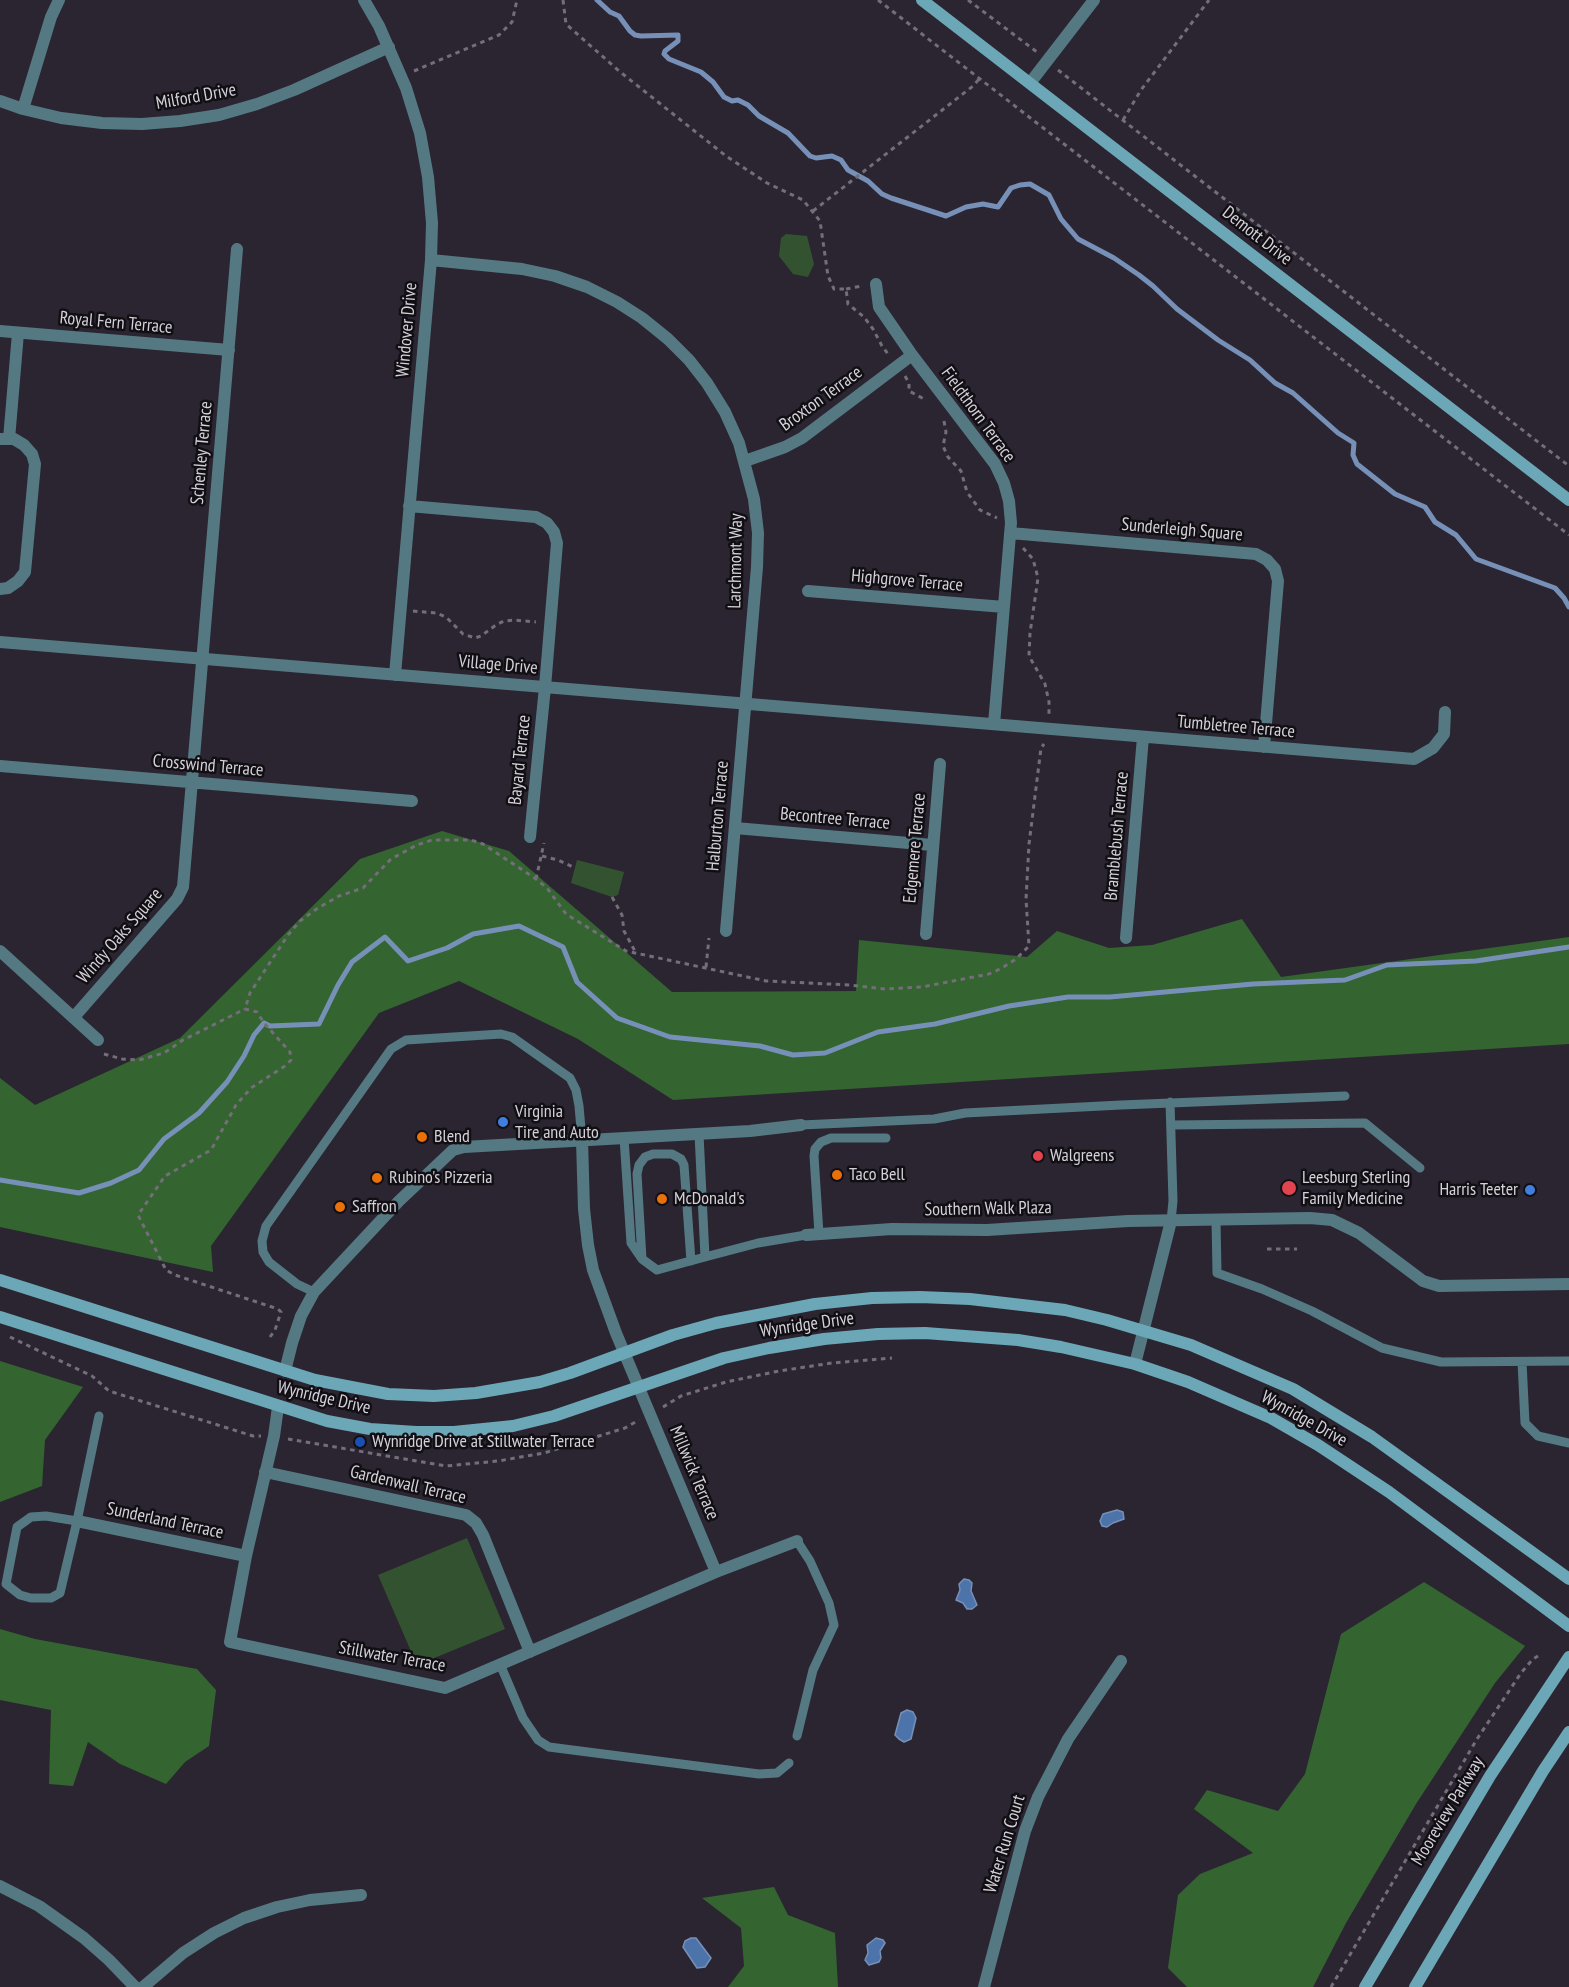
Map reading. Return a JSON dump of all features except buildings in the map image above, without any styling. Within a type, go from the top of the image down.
[{"type":"street","points":[[23,109],[51,17],[59,0]]},
{"type":"street","name":"Windover Drive","points":[[364,0],[389,47],[420,133],[428,177],[432,223],[431,260],[395,675]]},
{"type":"street","name":"Demott Drive","points":[[922,0],[1569,500]]},
{"type":"street","points":[[1030,83],[1094,0]]},
{"type":"street","name":"Milford Drive","points":[[0,101],[61,118],[102,123],[142,124],[189,120],[219,115],[257,104],[294,90],[389,47]]},
{"type":"street","name":"Schenley Terrace","points":[[203,659],[237,249]]},
{"type":"street","name":"Larchmont Way","points":[[431,260],[522,269],[555,276],[587,287],[634,312],[668,339],[707,383],[724,412],[745,461],[754,499],[758,533],[757,567],[745,704]]},
{"type":"street","name":"Fieldthorn Terrace","points":[[876,284],[879,307],[912,355],[995,464],[1010,501],[1010,533],[994,724]]},
{"type":"street","name":"Royal Fern Terrace","points":[[0,331],[229,350]]},
{"type":"street","points":[[0,589],[8,588],[25,572],[34,464],[32,454],[24,445],[4,439],[18,333]]},
{"type":"street","name":"Broxton Terrace","points":[[745,461],[785,447],[802,438],[912,355]]},
{"type":"street","name":"Bayard Terrace","points":[[409,506],[536,517],[554,532],[557,543],[530,837]]},
{"type":"street","name":"Sunderleigh Square","points":[[1010,533],[1256,554],[1267,560],[1275,569],[1278,581],[1264,747]]},
{"type":"street","name":"Highgrove Terrace","points":[[808,591],[1004,608]]},
{"type":"street","name":"Village Drive","points":[[0,642],[994,724]]},
{"type":"street","name":"Windy Oaks Square","points":[[74,1017],[177,899],[184,877],[203,659]]},
{"type":"street","name":"Halburton Terrace","points":[[726,931],[745,704]]},
{"type":"street","name":"Tumbletree Terrace","points":[[994,724],[1414,759],[1433,748],[1444,734],[1445,712]]},
{"type":"street","name":"Bramblebush Terrace","points":[[1126,938],[1143,737]]},
{"type":"street","name":"Edgemere Terrace","points":[[926,934],[940,764]]},
{"type":"street","name":"Crosswind Terrace","points":[[0,766],[412,801]]},
{"type":"street","name":"Becontree Terrace","points":[[735,828],[932,845]]},
{"type":"street","points":[[0,951],[74,1017],[97,1045]]},
{"type":"street","points":[[285,1371],[301,1316],[314,1292],[382,1218],[453,1150],[464,1147],[699,1134],[801,1125]]},
{"type":"street","points":[[582,1140],[584,1209],[593,1270],[639,1387]]},
{"type":"street","name":"Southern Walk Plaza","points":[[813,1235],[892,1229],[987,1230],[1128,1221],[1310,1218],[1332,1220],[1359,1233],[1424,1281],[1439,1286],[1569,1284]]},
{"type":"street","points":[[1135,1364],[1171,1221]]},
{"type":"street","name":"Wynridge Drive","points":[[0,1280],[285,1371],[347,1388],[388,1394],[434,1396],[476,1393],[540,1382],[673,1335],[716,1323],[815,1304],[872,1298],[930,1297],[1065,1310],[1145,1330],[1191,1345],[1242,1365],[1293,1389],[1372,1437],[1569,1579]]},
{"type":"street","name":"Wynridge Drive","points":[[0,1317],[327,1421],[370,1429],[454,1432],[513,1426],[554,1416],[724,1358],[824,1339],[925,1333],[1018,1340],[1072,1349],[1135,1364],[1188,1382],[1271,1418],[1318,1445],[1389,1492],[1569,1626]]},
{"type":"street","name":"Millwick Terrace","points":[[639,1387],[716,1572]]},
{"type":"street","name":"Stillwater Terrace","points":[[278,1407],[274,1436],[246,1556],[230,1642],[445,1688],[716,1572],[797,1540]]},
{"type":"street","name":"Gardenwall Terrace","points":[[265,1472],[466,1515],[476,1523],[483,1535],[530,1652]]},
{"type":"street","name":"Sunderland Terrace","points":[[77,1521],[246,1556]]},
{"type":"street","name":"Mooreview Parkway","points":[[1365,1987],[1490,1776],[1569,1657]]},
{"type":"street","name":"Water Run Court","points":[[984,1987],[1025,1831],[1038,1797],[1068,1739],[1121,1661]]},
{"type":"street","points":[[1415,1987],[1543,1771],[1569,1732]]},
{"type":"street","points":[[0,1886],[39,1906],[84,1938],[135,1987]]},
{"type":"street","points":[[143,1987],[183,1953],[214,1933],[244,1918],[277,1907],[310,1900],[361,1895]]},
{"type":"lane","points":[[314,1292],[297,1284],[269,1262],[263,1251],[262,1241],[266,1226],[391,1049],[406,1040],[501,1034],[512,1037],[570,1078],[576,1090],[582,1140]]},
{"type":"lane","points":[[801,1125],[934,1119],[964,1113],[1170,1102],[1345,1096]]},
{"type":"lane","points":[[1170,1102],[1173,1201],[1171,1221]]},
{"type":"lane","points":[[1171,1125],[1365,1123],[1420,1168]]},
{"type":"lane","points":[[699,1134],[705,1257]]},
{"type":"lane","points":[[624,1138],[631,1243],[642,1259],[657,1270],[758,1243],[813,1235],[815,1149],[822,1142],[831,1138],[886,1138]]},
{"type":"lane","points":[[642,1259],[637,1174],[639,1165],[645,1157],[653,1154],[672,1154],[681,1159],[684,1166],[691,1261]]},
{"type":"lane","points":[[1216,1220],[1217,1273],[1262,1289],[1312,1311],[1382,1348],[1441,1362],[1569,1361]]},
{"type":"lane","points":[[1522,1362],[1525,1423],[1538,1436],[1569,1443]]},
{"type":"lane","points":[[77,1521],[46,1516],[31,1517],[17,1527],[6,1584],[20,1595],[31,1598],[51,1598],[60,1593],[77,1521],[99,1416]]},
{"type":"lane","points":[[797,1540],[810,1561],[829,1602],[834,1624],[813,1670],[797,1736]]},
{"type":"lane","points":[[500,1665],[523,1718],[538,1740],[549,1747],[759,1774],[777,1773],[789,1763]]},
{"type":"path","points":[[401,77],[499,35],[512,22],[517,0]]},
{"type":"path","points":[[563,0],[566,24],[619,70],[726,156],[767,183],[803,200],[813,211],[820,221],[828,276],[834,289],[846,289],[848,304],[873,328],[882,346],[909,383],[909,391],[928,402]]},
{"type":"path","points":[[878,0],[1569,535]]},
{"type":"path","points":[[968,0],[1569,466]]},
{"type":"path","points":[[1123,120],[1141,90],[1209,0]]},
{"type":"path","points":[[813,211],[973,86],[980,78]]},
{"type":"path","points":[[245,1009],[250,993],[300,921],[339,896],[363,888],[391,859],[432,840],[471,840],[483,844],[547,888],[566,914],[626,951],[766,981],[885,989],[922,987],[989,974],[1016,959],[1029,946],[1026,899],[1029,844],[1041,748],[1050,729],[1049,702],[1045,684],[1029,656],[1038,578],[1033,559],[997,518],[980,510],[967,492],[961,471],[948,457],[943,446],[946,432],[939,414]]},
{"type":"path","points":[[400,611],[436,613],[446,617],[463,634],[475,638],[482,636],[496,624],[504,621],[550,623]]},
{"type":"path","points":[[536,879],[545,841]]},
{"type":"path","points":[[542,856],[558,860],[574,868]]},
{"type":"path","points":[[612,897],[622,915],[624,931],[636,953]]},
{"type":"path","points":[[706,967],[709,938]]},
{"type":"path","points":[[97,1045],[122,1059],[139,1060],[164,1053],[183,1040],[245,1009],[257,1012],[290,1052],[291,1060],[285,1066],[251,1088],[236,1105],[210,1150],[165,1176],[138,1215],[166,1270],[278,1309],[281,1312],[270,1337]]},
{"type":"path","points":[[1267,1249],[1297,1249]]},
{"type":"path","points":[[2,1334],[92,1376],[98,1382]]},
{"type":"path","points":[[1331,1987],[1477,1739],[1521,1673],[1538,1656]]},
{"type":"green space","points":[[786,234],[807,236],[814,264],[808,277],[793,274],[779,256],[781,238]]},
{"type":"green space","points":[[442,831],[509,851],[672,992],[856,991],[859,940],[1027,957],[1057,931],[1109,948],[1152,945],[1242,919],[1281,977],[1569,937],[1569,1044],[673,1100],[578,1039],[459,981],[379,1013],[211,1246],[213,1272],[0,1227],[0,1078],[35,1105],[180,1038],[360,859]]},
{"type":"green space","points":[[577,860],[624,872],[618,895],[612,897],[571,883]]},
{"type":"green space","points":[[0,1361],[83,1387],[45,1440],[42,1486],[0,1502]]},
{"type":"green space","points":[[467,1538],[505,1629],[417,1665],[378,1575]]},
{"type":"green space","points":[[1424,1582],[1525,1646],[1495,1683],[1416,1804],[1346,1923],[1313,1987],[1187,1987],[1168,1968],[1178,1895],[1200,1874],[1253,1853],[1194,1809],[1207,1790],[1278,1811],[1305,1774],[1341,1634]]},
{"type":"green space","points":[[0,1629],[35,1639],[197,1669],[216,1690],[209,1746],[185,1762],[166,1784],[120,1764],[88,1742],[73,1786],[49,1784],[51,1710],[0,1700]]},
{"type":"green space","points":[[774,1887],[788,1915],[835,1933],[838,1987],[728,1987],[744,1966],[741,1928],[702,1898]]},
{"type":"water","points":[[1117,1510],[1123,1512],[1124,1519],[1107,1527],[1102,1526],[1100,1521],[1103,1514]]},
{"type":"water","points":[[964,1579],[972,1583],[971,1591],[977,1605],[972,1609],[967,1609],[963,1603],[956,1600],[960,1590],[959,1584]]},
{"type":"water","points":[[907,1710],[913,1712],[916,1718],[911,1739],[904,1742],[895,1735],[901,1713]]},
{"type":"water","points":[[696,1938],[711,1958],[705,1967],[697,1968],[683,1947],[685,1941]]},
{"type":"water","points":[[876,1938],[885,1943],[880,1951],[879,1962],[869,1965],[865,1960],[868,1953],[867,1945]]},
{"type":"waterway","points":[[597,0],[610,12],[619,16],[635,35],[678,35],[678,41],[665,51],[664,54],[669,59],[701,72],[713,82],[724,97],[748,105],[759,116],[788,133],[810,156],[816,158],[832,156],[841,160],[848,170],[891,198],[946,216],[966,207],[983,204],[998,207],[1011,188],[1020,185],[1030,184],[1049,195],[1061,219],[1078,239],[1114,258],[1139,275],[1177,309],[1218,340],[1250,360],[1275,383],[1293,393],[1338,433],[1354,443],[1353,455],[1357,464],[1395,494],[1425,507],[1435,522],[1456,535],[1476,559],[1555,588],[1569,607]]},
{"type":"waterway","points":[[0,1180],[79,1193],[111,1183],[139,1170],[164,1139],[199,1113],[227,1082],[254,1035],[264,1023],[270,1026],[319,1024],[352,962],[385,937],[408,961],[447,948],[473,934],[519,926],[563,947],[577,982],[617,1018],[670,1037],[760,1046],[793,1055],[825,1053],[878,1032],[935,1024],[1009,1006],[1068,997],[1110,997],[1253,984],[1345,980],[1387,965],[1476,961],[1569,947]]},
{"type":"place","name":"Virginia Tire and Auto","points":[[503,1122]]},
{"type":"place","name":"Blend","points":[[422,1137]]},
{"type":"place","name":"Walgreens","points":[[1038,1156]]},
{"type":"place","name":"Taco Bell","points":[[837,1175]]},
{"type":"place","name":"Rubino's Pizzeria","points":[[377,1178]]},
{"type":"place","name":"Leesburg Sterling Family Medicine","points":[[1289,1188]]},
{"type":"place","name":"Harris Teeter","points":[[1530,1190]]},
{"type":"place","name":"McDonald's","points":[[662,1199]]},
{"type":"place","name":"Saffron","points":[[340,1207]]},
{"type":"place","name":"Wynridge Drive at Stillwater Terrace","points":[[360,1442]]}]
